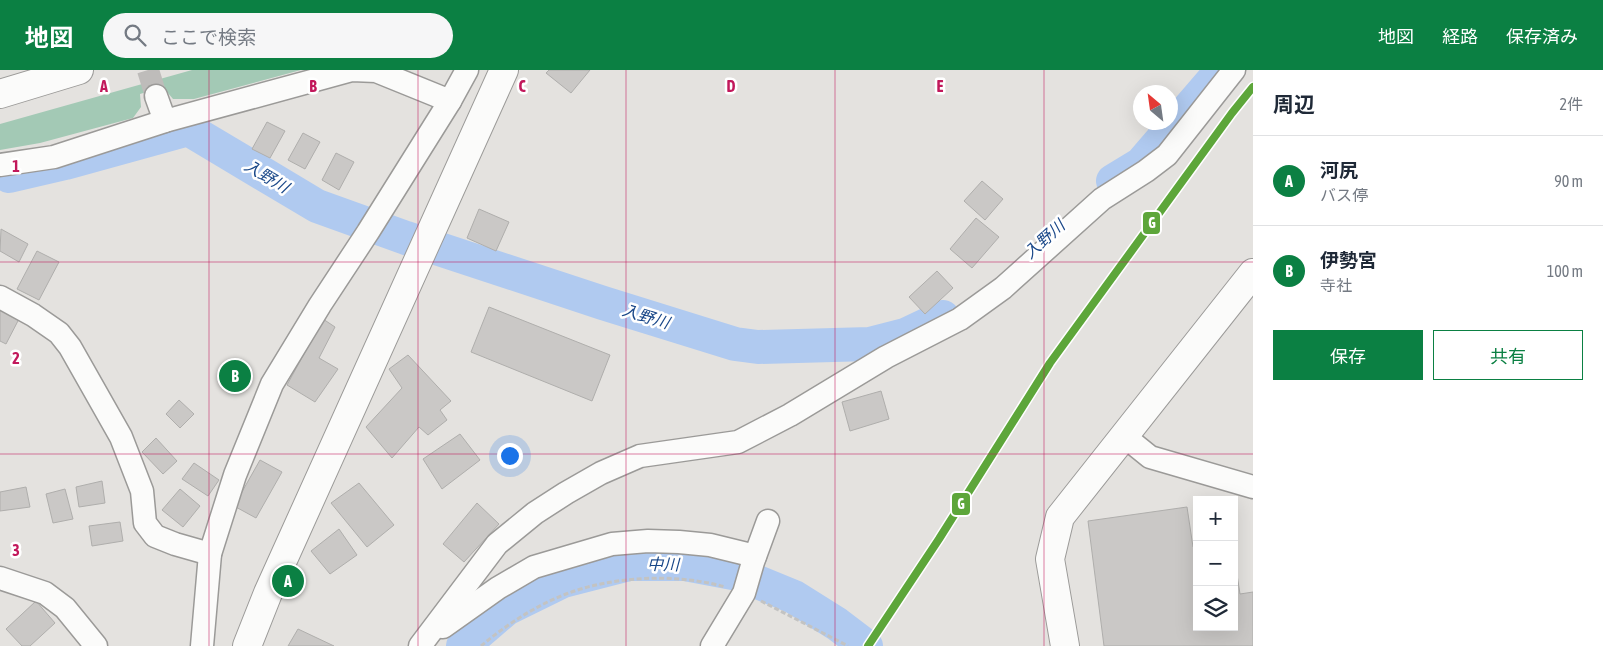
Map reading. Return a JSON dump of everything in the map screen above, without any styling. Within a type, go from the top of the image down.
[{"type":"main road","points":[[0,94],[79,70]]},
{"type":"main road","points":[[247,646],[268,593],[504,70]]},
{"type":"main road","points":[[1065,646],[1050,560],[1060,517],[1253,273]]},
{"type":"street","points":[[0,165],[54,157],[165,121],[352,70],[376,71],[450,101]]},
{"type":"street","points":[[202,646],[210,554],[235,475],[272,384],[450,101],[467,70]]},
{"type":"street","points":[[420,646],[497,544],[535,513],[566,493],[601,473],[640,456],[738,442],[790,415],[886,357],[967,314],[1003,288],[1102,199],[1146,171],[1166,154],[1234,70]]},
{"type":"street","points":[[156,96],[165,121]]},
{"type":"street","points":[[0,297],[33,315],[59,333],[70,347],[120,437],[142,491],[145,523],[155,536],[210,554]]},
{"type":"street","points":[[1124,436],[1150,457],[1253,487]]},
{"type":"street","points":[[712,646],[745,590],[768,521]]},
{"type":"street","points":[[436,626],[443,627],[498,588],[534,567],[612,544],[648,540],[687,542],[710,545],[754,559]]},
{"type":"street","points":[[0,578],[45,593],[65,608],[96,646]]},
{"type":"path","points":[[481,646],[500,630],[532,610],[566,594],[599,584],[640,579],[673,578],[745,590],[848,646]]},
{"type":"green space","points":[[192,70],[301,70],[194,99],[173,99],[163,87],[140,94],[141,107],[133,118],[40,143],[0,150],[0,124]]},
{"type":"building","points":[[549,70],[590,70],[571,93],[546,73]]},
{"type":"building","points":[[267,122],[285,131],[270,158],[252,149]]},
{"type":"building","points":[[303,133],[320,142],[305,169],[288,160]]},
{"type":"building","points":[[336,153],[354,162],[339,190],[322,180]]},
{"type":"building","points":[[982,181],[1003,199],[985,220],[964,201]]},
{"type":"building","points":[[479,209],[509,222],[496,251],[467,238]]},
{"type":"building","points":[[976,218],[999,237],[972,268],[950,249]]},
{"type":"building","points":[[1,229],[28,244],[19,262],[0,251]]},
{"type":"building","points":[[37,251],[59,262],[39,300],[17,289]]},
{"type":"building","points":[[937,271],[953,288],[925,314],[909,297]]},
{"type":"building","points":[[3,307],[20,317],[6,344],[0,341],[0,312]]},
{"type":"building","points":[[489,307],[610,355],[592,401],[471,352]]},
{"type":"building","points":[[323,319],[335,327],[319,358],[338,369],[315,402],[287,385]]},
{"type":"building","points":[[408,355],[451,401],[440,410],[447,420],[428,435],[419,427],[392,458],[366,427],[402,388],[389,369]]},
{"type":"building","points":[[881,391],[889,419],[850,431],[842,402]]},
{"type":"building","points":[[179,400],[194,414],[180,428],[166,414]]},
{"type":"building","points":[[460,434],[480,460],[442,489],[423,459]]},
{"type":"building","points":[[156,438],[177,461],[163,474],[142,452]]},
{"type":"building","points":[[260,460],[282,472],[256,518],[234,506]]},
{"type":"building","points":[[194,463],[219,480],[208,496],[182,479]]},
{"type":"building","points":[[102,481],[105,503],[79,507],[76,487]]},
{"type":"building","points":[[359,483],[394,525],[367,547],[331,503]]},
{"type":"building","points":[[26,487],[30,507],[0,511],[0,492]]},
{"type":"building","points":[[65,489],[73,519],[53,523],[46,494]]},
{"type":"building","points":[[180,489],[200,506],[183,527],[162,510]]},
{"type":"building","points":[[477,503],[499,524],[464,562],[443,544]]},
{"type":"building","points":[[1187,507],[1193,547],[1193,631],[1238,631],[1238,581],[1240,594],[1253,592],[1253,646],[1104,646],[1088,521]]},
{"type":"building","points":[[120,522],[123,541],[92,546],[89,526]]},
{"type":"building","points":[[339,529],[357,555],[330,574],[311,551]]},
{"type":"building","points":[[36,601],[55,623],[30,646],[22,646],[6,629]]},
{"type":"building","points":[[298,629],[334,646],[288,646]]},
{"type":"waterway","name":"入野川","points":[[1113,181],[1141,164],[1222,70]]},
{"type":"waterway","name":"入野川","points":[[9,176],[65,163],[188,129],[317,206],[406,238],[735,344],[758,347],[870,344],[905,335],[943,317]]},
{"type":"waterway","name":"中川","points":[[463,646],[506,609],[563,581],[629,564],[685,564],[738,574],[794,597],[837,624],[866,646]]},
{"type":"tunnel","points":[[148,70],[156,96]]},
{"type":"transit line","name":"G","points":[[868,646],[939,539],[1050,363],[1232,113],[1253,87]]},
{"type":"place","name":"伊勢宮","points":[[235,376]]},
{"type":"place","name":"河尻","points":[[288,581]]}]
